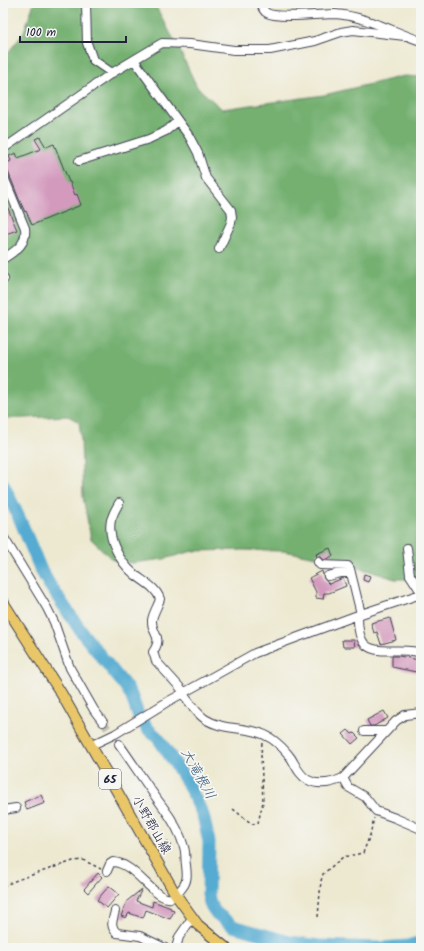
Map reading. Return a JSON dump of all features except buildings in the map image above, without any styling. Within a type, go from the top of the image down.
[{"type":"main road","name":"小野郡山線","points":[[3,602],[92,745],[176,895],[201,928],[226,948]]},
{"type":"street","points":[[86,3],[87,43],[93,60],[112,73]]},
{"type":"street","points":[[261,3],[263,9],[268,14],[284,16],[336,14],[348,16],[421,41]]},
{"type":"street","points":[[3,149],[112,73],[162,42],[234,50],[270,50],[315,41],[341,32],[353,30],[405,36]]},
{"type":"street","points":[[134,60],[189,136],[198,153],[206,178],[231,210],[231,223],[219,249]]},
{"type":"street","points":[[79,161],[149,139],[166,132],[178,121]]},
{"type":"street","points":[[3,175],[26,234],[20,247],[3,259]]},
{"type":"street","points":[[120,503],[111,520],[110,531],[117,553],[129,570],[153,588],[160,599],[158,607],[154,613],[152,624],[158,639],[157,646],[153,652],[156,661],[184,694],[195,710],[204,718],[224,726],[258,732],[267,736],[278,743],[291,758],[303,776],[308,780],[326,783],[335,782],[343,778],[396,721],[405,715],[421,713]]},
{"type":"street","points":[[3,536],[54,622],[70,668],[102,722]]},
{"type":"street","points":[[92,745],[115,734],[167,702],[184,694],[254,653],[421,593],[410,575],[407,548]]},
{"type":"street","points":[[318,562],[320,565],[348,566],[351,573],[359,615],[359,633],[362,642],[371,649],[421,653]]},
{"type":"street","points":[[328,576],[340,573],[351,573]]},
{"type":"street","points":[[364,731],[386,731]]},
{"type":"street","points":[[107,871],[110,864],[113,862],[119,862],[142,878],[152,890],[160,896],[167,898],[172,898],[176,895],[187,880],[184,848],[176,825],[119,744]]},
{"type":"street","points":[[343,778],[348,787],[366,797],[376,811],[421,829]]},
{"type":"street","points":[[3,810],[16,808]]},
{"type":"street","points":[[115,911],[111,924],[117,933],[140,936],[165,948]]},
{"type":"street","points":[[176,948],[179,937],[192,918]]},
{"type":"path","points":[[233,809],[252,824],[258,823],[263,802],[262,744],[263,739],[267,736]]},
{"type":"path","points":[[318,917],[323,874],[343,857],[363,853],[370,835],[376,811]]},
{"type":"path","points":[[3,886],[73,861],[83,860],[99,869],[107,871]]},
{"type":"green space","points":[[34,3],[154,3],[180,51],[197,87],[222,109],[324,95],[404,76],[421,77],[421,579],[395,579],[334,560],[283,551],[193,551],[164,559],[132,563],[113,560],[91,539],[83,497],[79,422],[68,416],[3,419],[3,56],[6,55],[23,34]]},
{"type":"waterway","name":"大滝根川","points":[[3,484],[40,568],[49,584],[83,634],[126,687],[131,695],[139,717],[148,729],[158,738],[187,782],[203,815],[209,842],[208,894],[210,904],[216,913],[233,926],[289,942],[319,946],[380,948],[408,946],[421,942]]},
{"type":"tunnel","points":[[103,722],[119,744]]}]
